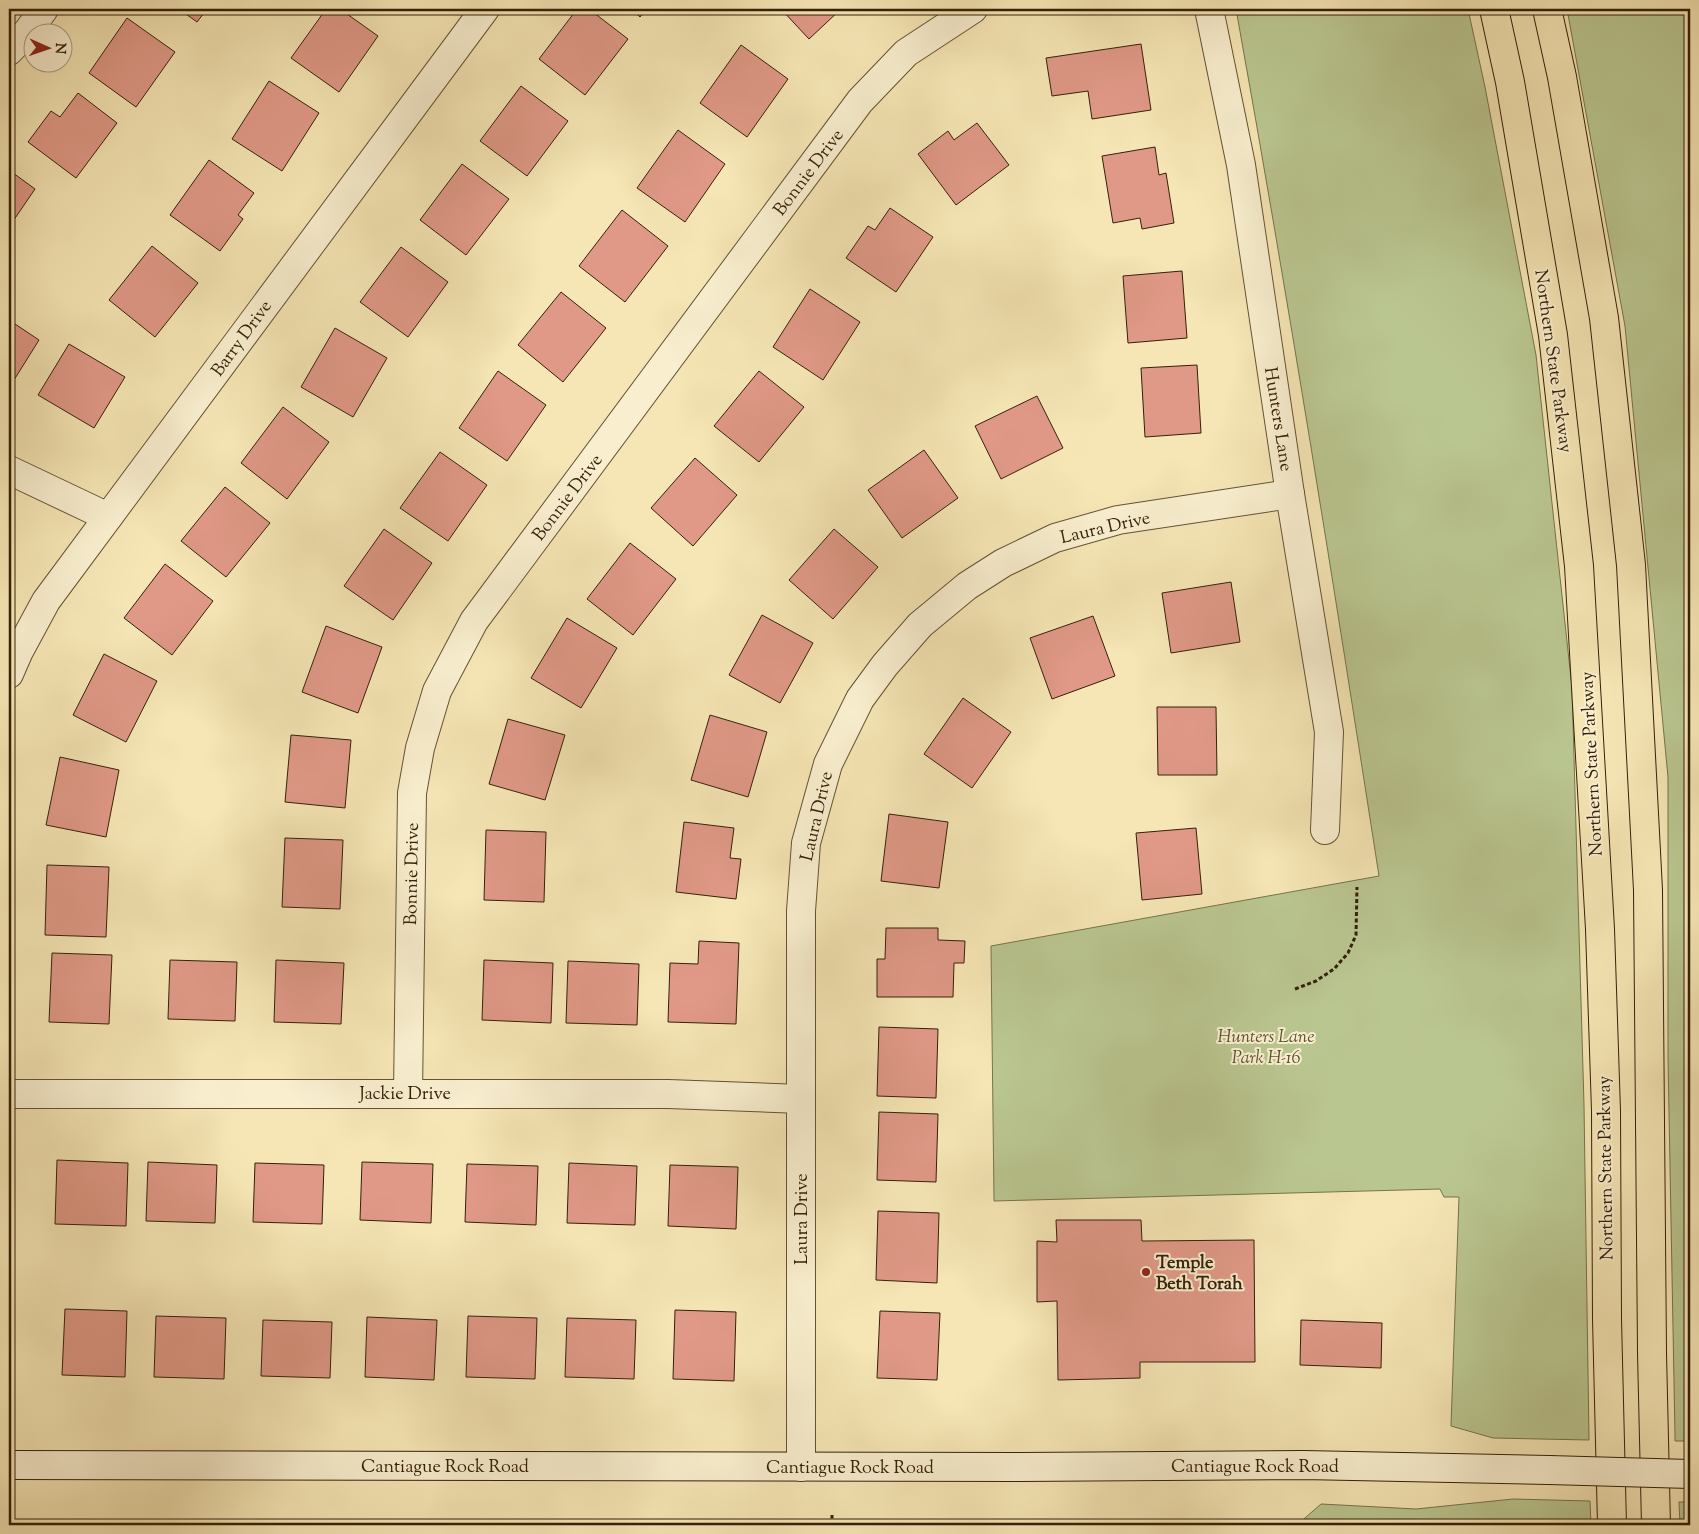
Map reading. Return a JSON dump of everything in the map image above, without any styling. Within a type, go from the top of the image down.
[{"type":"highway","name":"Northern State Parkway","points":[[1494,9],[1510,82],[1553,335],[1579,566],[1602,978],[1606,1111],[1606,1319],[1612,1525]]},
{"type":"highway","points":[[1547,9],[1562,77],[1604,318],[1631,564],[1648,890],[1651,1333],[1656,1525]]},
{"type":"street","points":[[9,51],[28,31],[44,9]]},
{"type":"street","name":"Barry Drive","points":[[9,674],[46,602],[485,9]]},
{"type":"street","name":"Bonnie Drive","points":[[408,1093],[412,793],[420,748],[437,691],[474,621],[860,101],[906,53],[973,9]]},
{"type":"street","name":"Hunters Lane","points":[[1209,9],[1241,164],[1290,494],[1329,732],[1325,830]]},
{"type":"street","points":[[9,470],[108,517]]},
{"type":"street","name":"Laura Drive","points":[[802,1467],[801,911],[806,843],[828,764],[860,699],[884,665],[920,625],[967,586],[1003,563],[1055,538],[1118,520],[1290,494]]},
{"type":"street","name":"Jackie Drive","points":[[9,1094],[668,1094],[801,1099]]},
{"type":"street","name":"Cantiague Rock Road","points":[[9,1465],[802,1467],[1303,1465],[1690,1474]]},
{"type":"path","points":[[1295,989],[1316,981],[1334,969],[1348,953],[1356,934],[1357,887]]},
{"type":"path","points":[[832,1515],[832,1525]]},
{"type":"green space","name":"Hunters Lane Park H-16","points":[[1236,9],[1468,9],[1485,87],[1536,355],[1572,688],[1584,1105],[1589,1440],[1493,1438],[1451,1426],[1459,1197],[1444,1197],[1440,1189],[994,1201],[991,946],[1379,876],[1310,442]]},
{"type":"green space","points":[[1567,9],[1690,9],[1690,1441],[1675,1441],[1668,1057],[1668,777],[1625,326]]},
{"type":"green space","points":[[1513,1499],[1590,1501],[1591,1525],[1297,1525],[1321,1504],[1416,1509]]},
{"type":"green space","points":[[1679,1502],[1690,1502],[1690,1525],[1680,1525]]},
{"type":"building","points":[[179,9],[207,9],[197,22]]},
{"type":"building","points":[[326,9],[340,9],[378,36],[339,92],[291,58]]},
{"type":"building","points":[[577,9],[589,9],[628,39],[585,95],[539,59]]},
{"type":"building","points":[[631,9],[647,9],[640,17]]},
{"type":"building","points":[[781,9],[841,9],[809,39]]},
{"type":"building","points":[[127,18],[175,52],[136,107],[89,73]]},
{"type":"building","points":[[1141,44],[1151,110],[1092,119],[1088,91],[1052,96],[1046,58]]},
{"type":"building","points":[[741,45],[788,79],[747,137],[700,103]]},
{"type":"building","points":[[269,81],[319,113],[282,171],[232,139]]},
{"type":"building","points":[[521,86],[568,121],[527,176],[480,141]]},
{"type":"building","points":[[78,93],[117,123],[76,178],[28,142],[51,111],[60,117]]},
{"type":"building","points":[[977,123],[1009,165],[956,205],[918,154],[948,131],[954,140]]},
{"type":"building","points":[[678,130],[725,164],[685,222],[637,188]]},
{"type":"building","points":[[1155,147],[1159,175],[1166,173],[1174,223],[1142,229],[1140,218],[1113,223],[1102,156]]},
{"type":"building","points":[[209,160],[254,193],[238,215],[243,219],[220,251],[170,215]]},
{"type":"building","points":[[462,164],[509,199],[466,255],[420,220]]},
{"type":"building","points":[[9,170],[35,189],[9,227]]},
{"type":"building","points":[[890,208],[933,237],[896,292],[846,258],[868,226],[875,230]]},
{"type":"building","points":[[622,210],[668,246],[625,302],[579,266]]},
{"type":"building","points":[[152,246],[198,283],[155,337],[109,300]]},
{"type":"building","points":[[401,247],[448,282],[408,337],[360,302]]},
{"type":"building","points":[[1182,271],[1187,338],[1128,343],[1123,276]]},
{"type":"building","points":[[810,289],[860,322],[823,380],[773,347]]},
{"type":"building","points":[[561,292],[606,328],[563,382],[518,345]]},
{"type":"building","points":[[9,320],[39,340],[9,388]]},
{"type":"building","points":[[335,328],[387,358],[353,417],[301,387]]},
{"type":"building","points":[[69,344],[125,377],[94,428],[38,395]]},
{"type":"building","points":[[1197,365],[1201,433],[1145,437],[1141,368]]},
{"type":"building","points":[[498,371],[546,405],[507,461],[459,428]]},
{"type":"building","points":[[759,371],[804,407],[759,462],[714,426]]},
{"type":"building","points":[[1037,396],[1063,448],[1001,479],[975,426]]},
{"type":"building","points":[[283,407],[329,442],[287,499],[241,463]]},
{"type":"building","points":[[924,450],[958,498],[902,538],[868,490]]},
{"type":"building","points":[[440,452],[487,485],[448,541],[400,508]]},
{"type":"building","points":[[695,458],[737,495],[693,546],[651,508]]},
{"type":"building","points":[[225,487],[270,523],[226,577],[181,541]]},
{"type":"building","points":[[384,529],[432,563],[393,620],[344,586]]},
{"type":"building","points":[[834,529],[878,567],[833,619],[789,580]]},
{"type":"building","points":[[630,543],[676,579],[633,635],[587,599]]},
{"type":"building","points":[[165,564],[213,601],[172,655],[124,618]]},
{"type":"building","points":[[1231,582],[1240,642],[1171,653],[1162,593]]},
{"type":"building","points":[[762,615],[813,643],[780,703],[729,675]]},
{"type":"building","points":[[1093,616],[1115,676],[1052,699],[1030,638]]},
{"type":"building","points":[[567,618],[617,648],[581,708],[531,678]]},
{"type":"building","points":[[326,626],[382,647],[358,713],[302,692]]},
{"type":"building","points":[[104,654],[157,681],[126,742],[73,715]]},
{"type":"building","points":[[963,698],[1011,732],[972,788],[924,754]]},
{"type":"building","points":[[1157,707],[1216,707],[1217,775],[1158,775]]},
{"type":"building","points":[[710,715],[767,732],[748,797],[691,780]]},
{"type":"building","points":[[508,719],[565,735],[545,800],[489,784]]},
{"type":"building","points":[[291,735],[351,740],[345,808],[285,802]]},
{"type":"building","points":[[60,757],[119,770],[106,837],[46,825]]},
{"type":"building","points":[[889,814],[948,822],[939,888],[881,881]]},
{"type":"building","points":[[684,822],[734,828],[730,858],[741,859],[736,899],[676,892]]},
{"type":"building","points":[[1196,828],[1202,894],[1142,900],[1136,833]]},
{"type":"building","points":[[486,830],[546,832],[544,902],[484,900]]},
{"type":"building","points":[[285,838],[343,840],[340,909],[282,907]]},
{"type":"building","points":[[47,865],[109,867],[106,937],[45,935]]},
{"type":"building","points":[[886,928],[938,928],[938,940],[965,941],[964,963],[954,963],[953,997],[877,997],[877,959],[885,959]]},
{"type":"building","points":[[699,941],[739,943],[736,1024],[668,1022],[670,963],[698,964]]},
{"type":"building","points":[[52,953],[112,955],[109,1024],[49,1022]]},
{"type":"building","points":[[170,960],[237,962],[235,1021],[168,1019]]},
{"type":"building","points":[[276,960],[344,963],[341,1024],[274,1022]]},
{"type":"building","points":[[484,960],[553,963],[551,1023],[482,1020]]},
{"type":"building","points":[[568,961],[639,964],[637,1025],[566,1023]]},
{"type":"building","points":[[879,1027],[938,1029],[936,1098],[877,1096]]},
{"type":"building","points":[[879,1112],[938,1114],[936,1182],[877,1180]]},
{"type":"building","points":[[57,1160],[128,1163],[126,1226],[55,1224]]},
{"type":"building","points":[[148,1162],[217,1165],[215,1223],[146,1221]]},
{"type":"building","points":[[362,1162],[433,1164],[431,1223],[360,1220]]},
{"type":"building","points":[[255,1163],[324,1165],[322,1224],[253,1222]]},
{"type":"building","points":[[569,1163],[637,1166],[635,1225],[567,1223]]},
{"type":"building","points":[[467,1164],[538,1166],[536,1225],[465,1222]]},
{"type":"building","points":[[670,1165],[738,1167],[736,1229],[668,1226]]},
{"type":"building","points":[[878,1211],[939,1213],[937,1283],[876,1280]]},
{"type":"building","name":"Temple Beth Torah","points":[[1056,1220],[1141,1220],[1142,1241],[1254,1240],[1255,1362],[1140,1362],[1140,1378],[1058,1380],[1057,1301],[1037,1302],[1037,1241],[1057,1242]]},
{"type":"building","points":[[65,1309],[127,1311],[125,1377],[62,1375]]},
{"type":"building","points":[[675,1310],[736,1312],[734,1381],[673,1379]]},
{"type":"building","points":[[880,1311],[940,1313],[937,1380],[877,1378]]},
{"type":"building","points":[[156,1316],[226,1318],[224,1379],[154,1377]]},
{"type":"building","points":[[468,1316],[537,1318],[535,1379],[466,1377]]},
{"type":"building","points":[[367,1317],[437,1320],[434,1380],[365,1377]]},
{"type":"building","points":[[567,1318],[636,1320],[634,1379],[565,1377]]},
{"type":"building","points":[[263,1320],[332,1322],[330,1378],[261,1376]]},
{"type":"building","points":[[1301,1320],[1382,1323],[1381,1368],[1300,1365]]},
{"type":"place","name":"Temple Beth Torah","points":[[1146,1272]]}]
